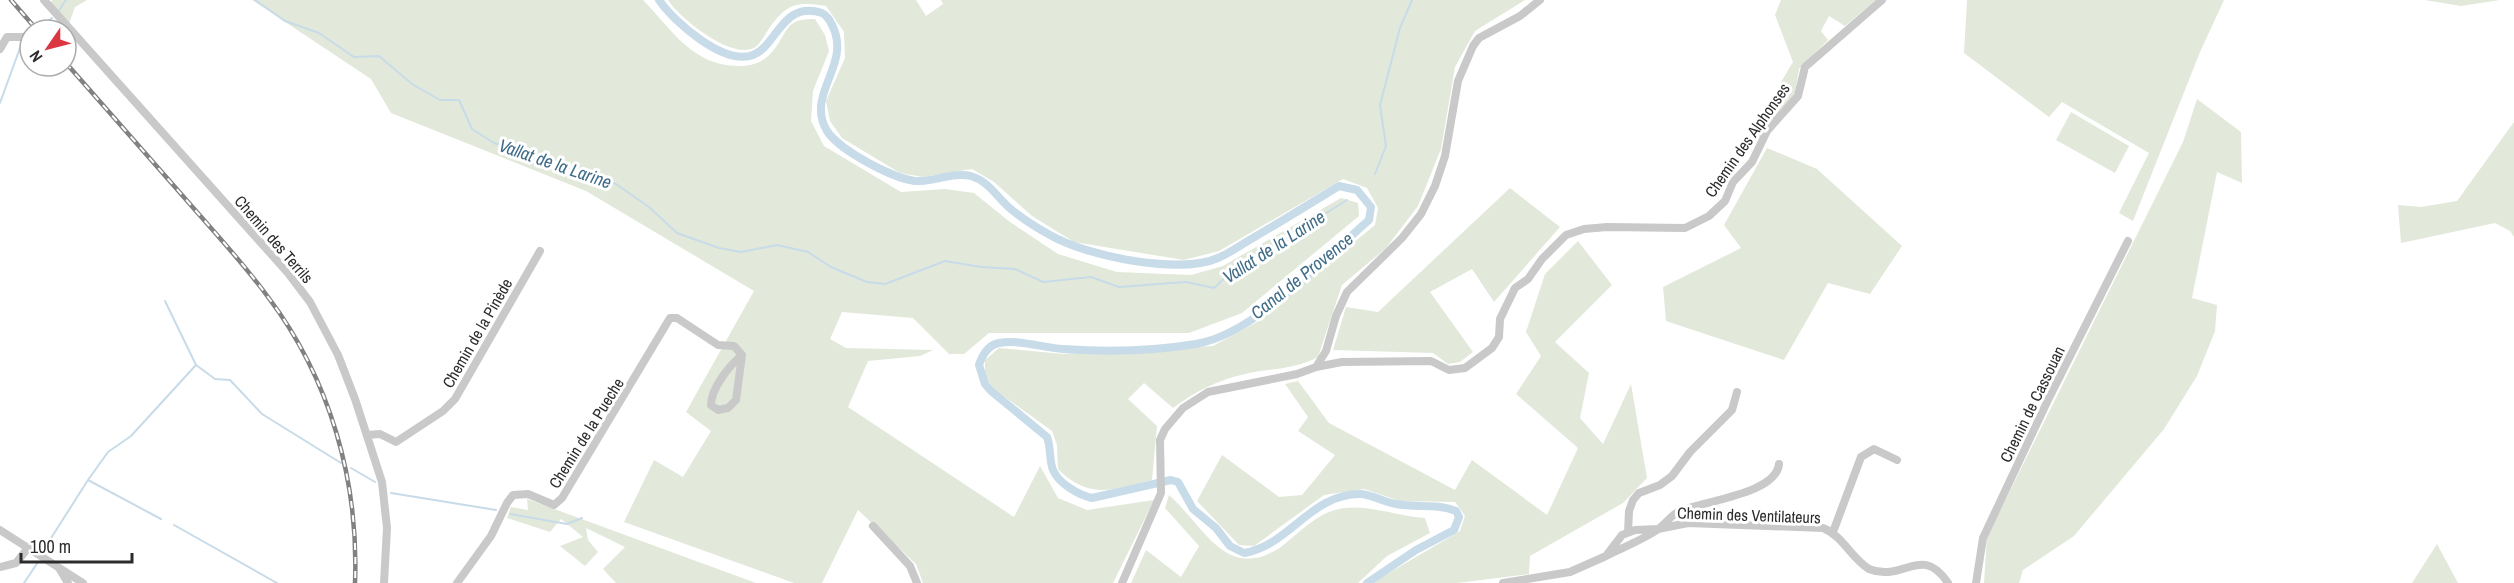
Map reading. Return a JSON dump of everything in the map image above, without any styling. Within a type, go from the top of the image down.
[{"type":"street","name":"Chemin des Terrils","points":[[44,0],[58,18]]},
{"type":"street","points":[[1316,367],[1326,351],[1336,316],[1347,292],[1402,238],[1421,213],[1435,186],[1444,156],[1458,81],[1473,46],[1479,38],[1520,16],[1540,0]]},
{"type":"street","name":"Chemin des Alphonses","points":[[1122,583],[1161,493],[1160,440],[1173,417],[1194,399],[1223,387],[1297,374],[1316,367],[1342,362],[1431,361],[1449,370],[1465,368],[1492,348],[1499,338],[1500,319],[1515,288],[1528,279],[1542,259],[1566,235],[1584,229],[1607,227],[1685,228],[1709,216],[1725,201],[1733,182],[1752,162],[1767,132],[1798,96],[1806,67],[1882,0]]},
{"type":"street","points":[[0,49],[7,37],[18,37]]},
{"type":"street","name":"Chemin des Terrils","points":[[78,42],[300,287],[338,355],[367,435],[385,498],[387,528],[384,583]]},
{"type":"street","name":"Chemin de Cassouan","points":[[1976,583],[1983,538],[2047,402],[2128,241]]},
{"type":"street","name":"Chemin de la Pinède","points":[[367,435],[380,434],[396,442],[402,440],[418,426],[451,404],[540,251]]},
{"type":"street","name":"Chemin de la Pueche","points":[[457,583],[491,536],[513,495],[528,494],[554,504],[560,501],[670,318],[676,318],[718,345],[734,346],[742,355]]},
{"type":"street","points":[[742,355],[736,400],[728,408],[718,410],[711,405],[712,398],[730,366],[742,355]]},
{"type":"street","points":[[1606,556],[1628,532],[1629,511],[1633,500],[1639,493],[1660,485],[1671,476],[1690,452],[1732,410],[1737,392]]},
{"type":"street","points":[[1833,532],[1861,457],[1874,448],[1897,460]]},
{"type":"street","points":[[1503,583],[1570,572],[1658,529],[1676,513],[1726,499],[1763,483],[1778,470],[1779,464]]},
{"type":"street","name":"Chemin des Ventilateurs","points":[[1628,532],[1688,523],[1823,528],[1833,532],[1869,568],[1898,574],[1929,565],[1936,567],[1948,583]]},
{"type":"street","points":[[873,526],[910,566],[917,583]]},
{"type":"street","points":[[0,530],[83,583]]},
{"type":"street","points":[[0,567],[16,563],[28,548]]},
{"type":"street","points":[[58,567],[68,583]]},
{"type":"green space","points":[[52,0],[87,0],[75,7],[71,18],[64,18],[51,4]]},
{"type":"green space","points":[[252,0],[643,0],[684,44],[696,53],[708,60],[738,66],[760,62],[777,46],[792,24],[805,19],[815,19],[825,35],[829,51],[813,91],[811,121],[824,146],[901,192],[945,189],[974,193],[1010,222],[1058,254],[1117,272],[1191,275],[1223,266],[1341,198],[1358,203],[1359,216],[1242,313],[1189,333],[989,333],[964,354],[949,354],[913,318],[842,312],[830,339],[846,348],[933,350],[920,356],[868,361],[848,407],[1014,517],[1040,466],[1058,498],[1087,510],[1154,500],[1113,583],[923,583],[916,564],[858,510],[822,583],[794,583],[624,522],[654,460],[683,477],[711,431],[686,412],[754,291],[586,191],[391,113],[371,79]]},
{"type":"green space","points":[[668,0],[916,0],[926,16],[943,4],[941,0],[1525,0],[1475,31],[1455,67],[1441,149],[1418,206],[1386,248],[1342,285],[1318,357],[1291,367],[1226,379],[1199,391],[1173,408],[1144,383],[1128,399],[1157,426],[1152,480],[1102,490],[1081,485],[1058,469],[1057,445],[1052,431],[995,390],[985,377],[985,360],[999,348],[1063,354],[1213,346],[1257,322],[1375,225],[1378,208],[1367,188],[1343,179],[1219,251],[1184,260],[1074,242],[1032,216],[994,182],[972,169],[923,177],[900,173],[842,138],[830,121],[826,101],[845,58],[844,32],[826,6],[807,4],[792,6],[774,21],[757,46],[748,50],[736,49],[709,36],[695,27]]},
{"type":"green space","points":[[1781,0],[1876,0],[1845,26],[1829,16],[1821,31],[1828,40],[1799,69],[1795,93],[1756,142],[1744,144],[1793,62],[1775,15]]},
{"type":"green space","points":[[1967,0],[2224,0],[2200,52],[2133,221],[2119,213],[2149,153],[2062,102],[2049,117],[1964,53]]},
{"type":"green space","points":[[2425,0],[2500,0],[2461,6]]},
{"type":"green space","points":[[2197,99],[2241,132],[2242,183],[2217,172],[2192,298],[2217,305],[2215,331],[2197,376],[2164,429],[2074,536],[2023,570],[2019,583],[1984,583],[1987,537],[2183,142]]},
{"type":"green space","points":[[2071,112],[2129,146],[2115,173],[2056,140]]},
{"type":"green space","points":[[2514,122],[2514,237],[2510,231],[2495,223],[2401,243],[2398,205],[2421,207],[2457,201]]},
{"type":"green space","points":[[1767,148],[1817,169],[1902,246],[1870,294],[1828,283],[1784,360],[1666,321],[1663,287],[1741,248],[1724,225]]},
{"type":"green space","points":[[1510,188],[1560,227],[1494,302],[1472,269],[1430,292],[1473,352],[1460,362],[1448,364],[1433,353],[1333,350],[1346,307],[1378,312]]},
{"type":"green space","points":[[1578,241],[1612,285],[1555,342],[1589,373],[1580,418],[1603,444],[1631,384],[1647,478],[1623,503],[1530,556],[1529,574],[1457,583],[1372,583],[1460,531],[1465,516],[1455,502],[1400,501],[1364,489],[1324,495],[1254,546],[1239,545],[1197,501],[1222,455],[1279,497],[1302,495],[1335,455],[1298,431],[1308,417],[1285,384],[1298,381],[1329,423],[1455,490],[1472,460],[1547,515],[1578,448],[1516,394],[1541,356],[1526,332],[1545,274]]},
{"type":"green space","points":[[1169,495],[1218,546],[1231,555],[1245,559],[1262,556],[1281,547],[1317,518],[1341,509],[1365,508],[1425,518],[1430,533],[1387,556],[1358,583],[1131,583],[1146,550],[1181,577],[1199,546],[1165,508]]},
{"type":"green space","points":[[527,499],[756,583],[616,583],[603,569],[625,547],[586,528],[588,540],[598,552],[585,566],[560,546],[583,537],[561,519],[550,532],[507,518],[511,507],[528,510]]},
{"type":"green space","points":[[2437,544],[2458,583],[2412,583]]},
{"type":"waterway","name":"Vallat de la Larine","points":[[58,12],[66,0]]},
{"type":"waterway","name":"Vallat de la Larine","points":[[255,0],[285,21],[319,33],[354,57],[379,56],[412,84],[440,100],[459,100],[472,129],[494,143],[616,184],[649,207],[677,233],[719,248],[741,252],[777,245],[808,252],[831,267],[867,282],[885,284],[945,261],[981,267],[1015,269],[1043,282],[1091,277],[1119,287],[1186,282],[1214,288],[1229,274],[1347,200]]},
{"type":"waterway","name":"Canal de Provence","points":[[659,0],[676,19],[701,40],[728,54],[741,57],[753,55],[761,50],[789,18],[798,13],[809,11],[822,13],[831,23],[837,41],[837,54],[821,105],[822,118],[827,131],[834,139],[856,156],[899,177],[921,181],[959,175],[977,178],[1007,206],[1031,224],[1066,243],[1086,250],[1157,264],[1201,263],[1227,254],[1339,186],[1357,190],[1371,207],[1369,220],[1265,311],[1219,337],[1196,344],[1129,350],[1063,349],[1007,342],[995,344],[989,348],[979,365],[985,384],[991,391],[1047,437],[1053,470],[1070,488],[1092,498],[1171,480],[1178,482],[1193,509],[1216,528],[1230,546],[1244,553],[1274,541],[1314,510],[1343,496],[1361,494],[1396,504],[1441,507],[1456,511],[1459,517],[1454,530],[1416,550],[1367,583]]},
{"type":"waterway","name":"Vallat de la Larine","points":[[1375,174],[1386,146],[1380,105],[1400,28],[1412,0]]},
{"type":"waterway","name":"Vallat de la Larine","points":[[0,103],[18,54]]},
{"type":"waterway","points":[[165,301],[196,365]]},
{"type":"waterway","points":[[88,480],[108,452],[131,436],[196,365],[215,379],[230,380],[262,414],[341,463]]},
{"type":"waterway","points":[[351,468],[375,482]]},
{"type":"waterway","points":[[46,546],[88,480],[161,519]]},
{"type":"waterway","points":[[391,493],[496,510]]},
{"type":"waterway","points":[[510,514],[567,524],[582,518]]},
{"type":"waterway","points":[[174,525],[277,583]]},
{"type":"waterway","points":[[24,583],[38,562]]},
{"type":"railway","points":[[11,0],[27,18]]},
{"type":"railway","points":[[78,77],[220,238],[268,297],[290,329],[324,397],[346,469],[352,507],[355,583]]}]
